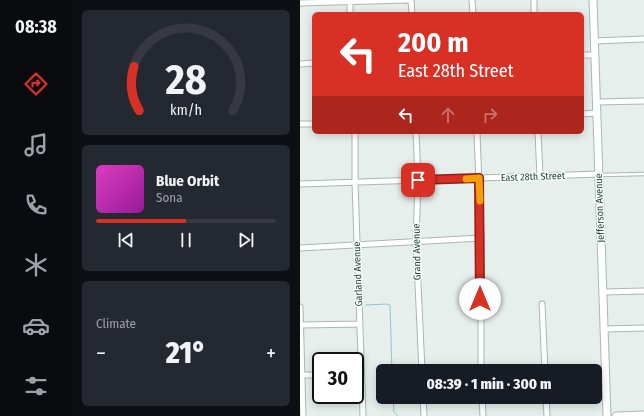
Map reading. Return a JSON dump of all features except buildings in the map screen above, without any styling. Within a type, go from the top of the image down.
[{"type":"main road","name":"Jefferson Avenue","points":[[593,0],[607,416]]},
{"type":"main road","points":[[616,416],[644,415]]},
{"type":"street","points":[[300,3],[408,0]]},
{"type":"street","points":[[411,0],[412,12]]},
{"type":"street","points":[[472,0],[473,12]]},
{"type":"street","points":[[534,0],[534,12]]},
{"type":"street","points":[[350,1],[350,12]]},
{"type":"street","points":[[595,41],[644,39]]},
{"type":"street","points":[[584,55],[595,55]]},
{"type":"street","points":[[300,64],[312,63]]},
{"type":"street","points":[[597,102],[644,101]]},
{"type":"street","points":[[584,114],[597,113]]},
{"type":"street","points":[[300,124],[312,124]]},
{"type":"street","name":"Garland Avenue","points":[[355,134],[355,183],[361,352]]},
{"type":"street","name":"Grand Avenue","points":[[416,134],[418,180],[416,241],[422,364]]},
{"type":"street","points":[[478,134],[481,238],[481,364]]},
{"type":"street","points":[[538,134],[540,177]]},
{"type":"street","name":"East 28th Street","points":[[300,184],[599,174]]},
{"type":"street","points":[[300,248],[481,238]]},
{"type":"street","points":[[604,292],[644,291]]},
{"type":"street","points":[[542,304],[545,364]]},
{"type":"street","points":[[300,307],[303,416]]},
{"type":"street","points":[[300,325],[360,324]]},
{"type":"street","points":[[605,329],[644,328]]},
{"type":"street","points":[[301,375],[312,375]]},
{"type":"street","name":"Garland Avenue","points":[[363,404],[364,416]]},
{"type":"street","points":[[424,404],[424,416]]},
{"type":"street","points":[[482,404],[483,416]]},
{"type":"street","points":[[546,404],[547,416]]},
{"type":"lane","points":[[599,174],[644,174]]},
{"type":"waterway","points":[[366,305],[390,305],[392,364]]},
{"type":"waterway","points":[[393,404],[394,412],[398,416]]},
{"type":"slow traffic","points":[[466,179],[479,178],[480,201]]},
{"type":"route","points":[[418,180],[479,178],[481,238],[480,299]]}]
